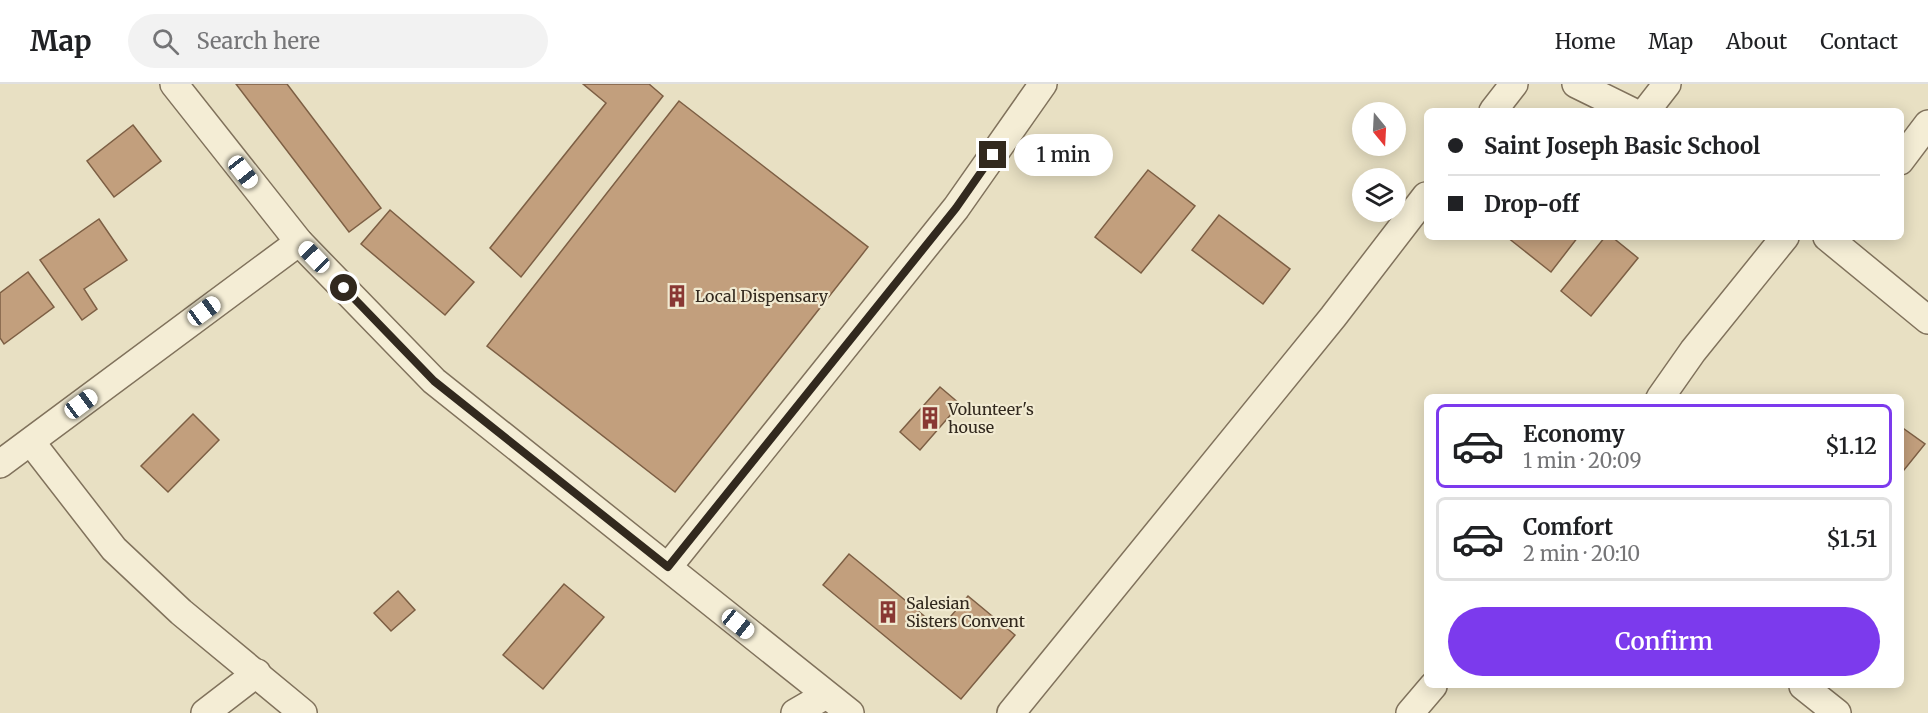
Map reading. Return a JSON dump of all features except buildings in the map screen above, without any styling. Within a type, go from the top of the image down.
[{"type":"street","points":[[174,84],[299,242],[434,381],[850,713]]},
{"type":"street","points":[[668,567],[956,208],[1043,84]]},
{"type":"street","points":[[1495,108],[1514,84]]},
{"type":"street","points":[[1576,84],[1625,108]]},
{"type":"street","points":[[1648,108],[1667,84]]},
{"type":"street","points":[[1904,156],[1928,124]]},
{"type":"street","points":[[1011,713],[1318,335],[1424,199]]},
{"type":"street","points":[[1663,394],[1693,351],[1783,240]]},
{"type":"street","points":[[1839,241],[1928,320]]},
{"type":"street","points":[[0,464],[299,242]]},
{"type":"street","points":[[31,442],[114,549],[182,612],[303,713]]},
{"type":"street","points":[[205,713],[257,673]]},
{"type":"street","points":[[1410,713],[1431,688]]},
{"type":"street","points":[[795,713],[826,695]]},
{"type":"street","points":[[1806,698],[1837,713]]},
{"type":"place","name":"Local Dispensary","points":[[677,296]]},
{"type":"place","name":"Volunteer's house","points":[[930,418]]},
{"type":"place","name":"Salesian Sisters Convent","points":[[888,612]]},
{"type":"route","points":[[344,288],[434,381],[668,567],[956,208],[993,155]]}]
